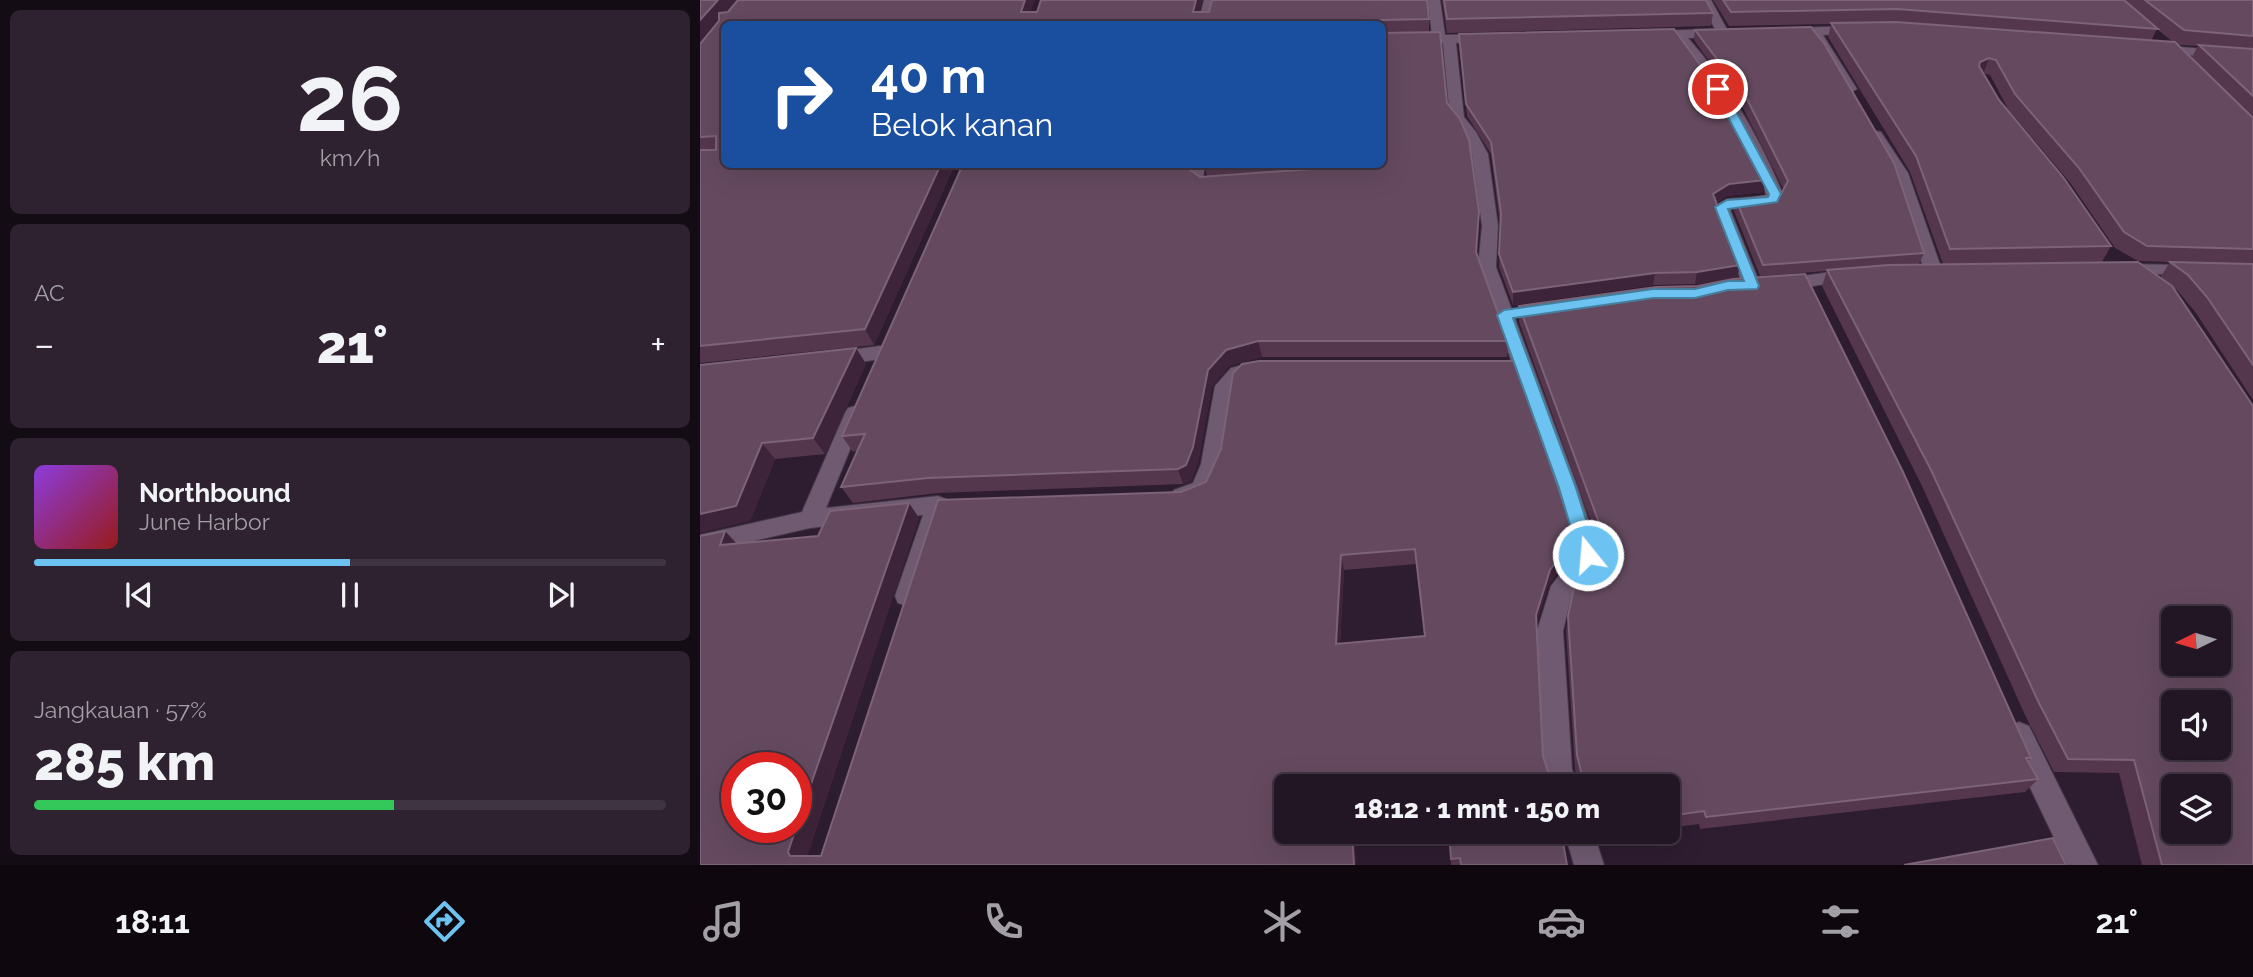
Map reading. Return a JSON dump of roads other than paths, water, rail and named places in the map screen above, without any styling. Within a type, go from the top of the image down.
[{"type":"street","points":[[1205,21],[1210,0]]},
{"type":"street","points":[[1434,0],[1444,39],[1457,118],[1469,132],[1480,154],[1490,226],[1487,267],[1511,314],[1524,367],[1588,555],[1560,593],[1550,631],[1559,774]]},
{"type":"street","points":[[1637,35],[1730,33],[1706,0]]},
{"type":"street","points":[[1775,32],[1866,30]]},
{"type":"street","points":[[1814,31],[1829,51],[1856,100]]},
{"type":"street","points":[[1678,34],[1693,50],[1718,89],[1775,194],[1772,200],[1727,204],[1721,207],[1752,286]]},
{"type":"street","points":[[2153,34],[2190,70]]},
{"type":"street","points":[[1386,41],[1503,38]]},
{"type":"street","points":[[2144,48],[2253,57]]},
{"type":"street","points":[[1868,122],[1900,173],[1933,270]]},
{"type":"street","points":[[1196,168],[1197,183],[1228,183]]},
{"type":"street","points":[[2107,261],[2133,269],[2212,271]]},
{"type":"street","points":[[2133,269],[2160,289]]},
{"type":"street","points":[[1728,286],[1794,284],[1807,279],[1871,274]]},
{"type":"street","points":[[1807,279],[1819,302]]},
{"type":"street","points":[[810,519],[883,347],[811,361]]},
{"type":"street","points":[[1163,496],[1186,496],[1202,489],[1212,464],[1225,386],[1238,373],[1276,367]]},
{"type":"street","points":[[1496,367],[1524,367]]},
{"type":"street","points":[[700,544],[810,519],[966,504]]},
{"type":"street","points":[[902,613],[938,505]]},
{"type":"street","points":[[2008,712],[2083,865]]},
{"type":"street","points":[[1582,844],[1589,865]]}]
